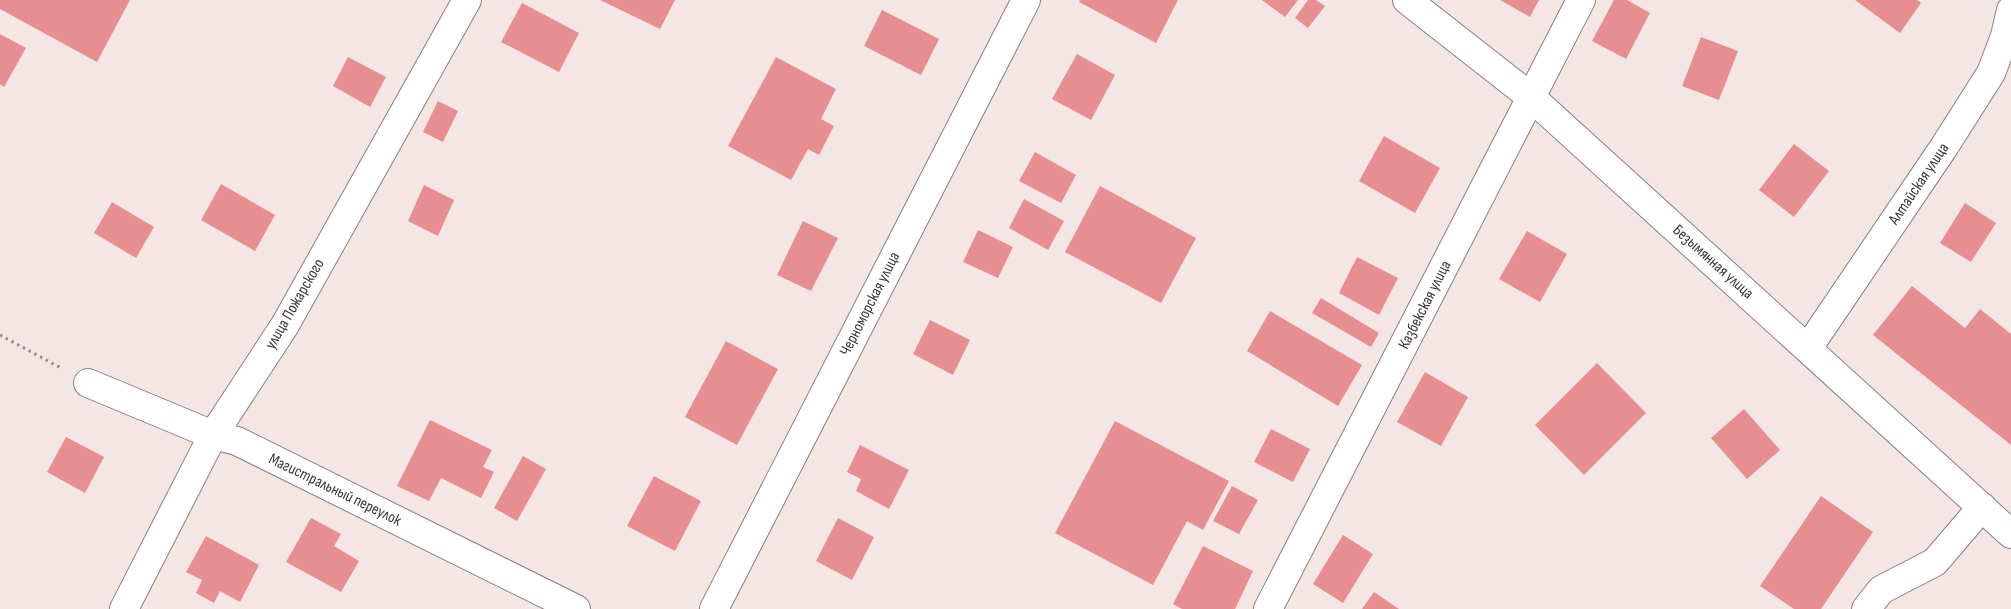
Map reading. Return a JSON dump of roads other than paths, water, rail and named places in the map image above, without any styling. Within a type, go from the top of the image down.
[{"type":"street","name":"улица Пожарского","points":[[124,609],[213,435],[285,325],[467,0]]},
{"type":"street","name":"Черноморская улица","points":[[714,609],[1026,0]]},
{"type":"street","name":"Безымянная улица","points":[[1407,0],[1532,98],[2011,534]]},
{"type":"street","name":"Казбекская улица","points":[[1269,609],[1581,0]]},
{"type":"street","name":"Алтайская улица","points":[[1808,348],[1944,147],[1991,73],[2005,36],[2011,10]]},
{"type":"street","name":"Магистральный переулок","points":[[88,383],[213,435],[237,441],[576,609]]},
{"type":"street","points":[[1866,609],[1881,590],[1935,562],[1982,507]]}]
